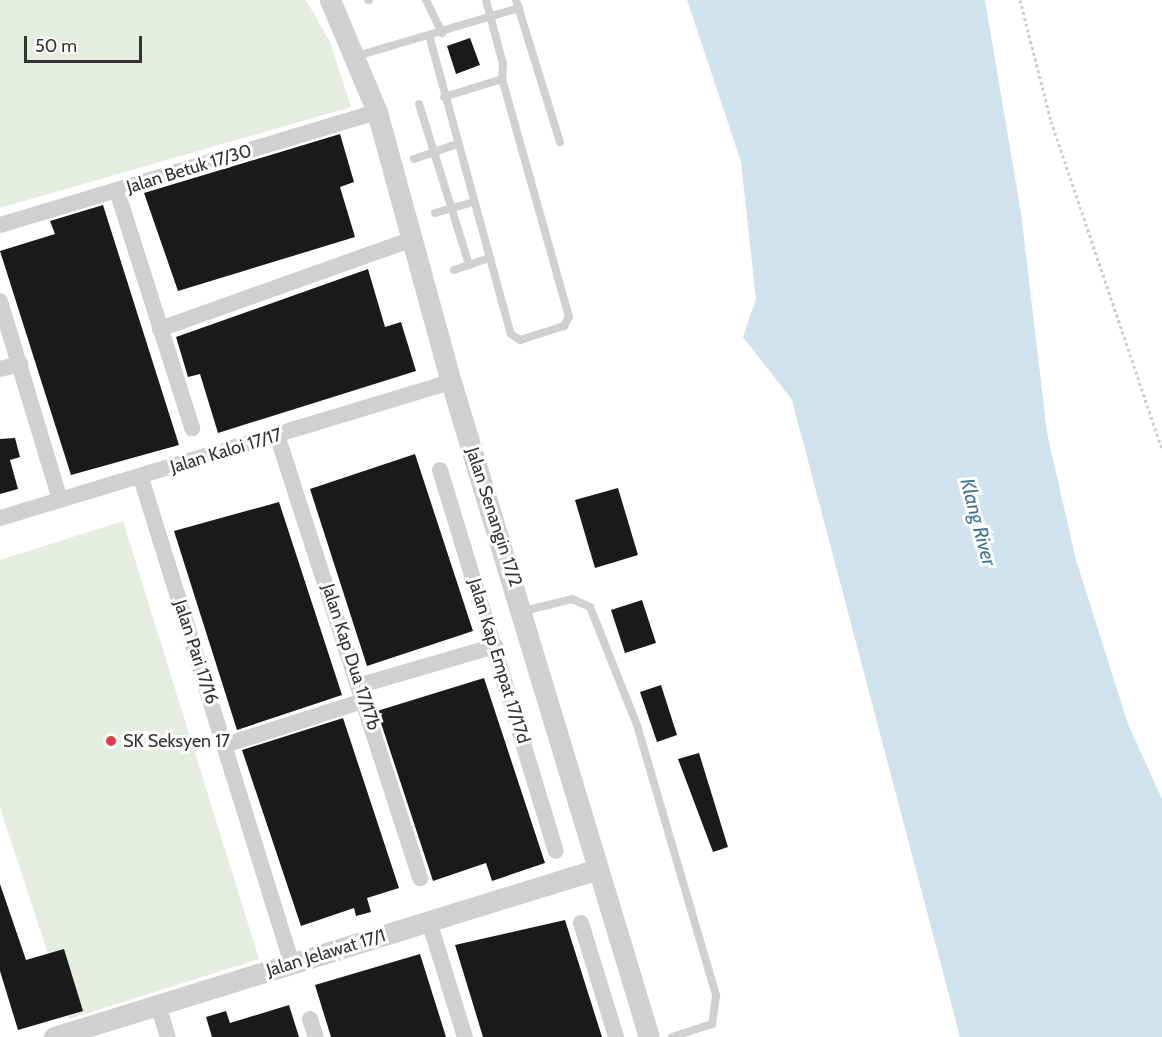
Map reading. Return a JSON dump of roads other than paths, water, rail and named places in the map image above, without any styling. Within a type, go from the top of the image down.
[{"type":"street","name":"Jalan Senangin 17/2","points":[[330,0],[357,56],[377,112],[410,240],[451,382],[524,611],[649,1037]]},
{"type":"street","name":"Jalan Betuk 17/30","points":[[0,225],[377,112]]},
{"type":"street","points":[[117,191],[192,428]]},
{"type":"street","points":[[160,329],[410,240]]},
{"type":"street","points":[[0,301],[60,500]]},
{"type":"street","points":[[0,369],[20,364]]},
{"type":"street","name":"Jalan Kaloi 17/17","points":[[0,518],[141,478],[451,382]]},
{"type":"street","name":"Jalan Kap Dua 17/17b","points":[[277,435],[363,693],[420,879]]},
{"type":"street","name":"Jalan Kap Empat 17/17d","points":[[440,470],[556,851]]},
{"type":"street","name":"Jalan Pari 17/16","points":[[141,478],[292,964]]},
{"type":"street","points":[[225,745],[495,646]]},
{"type":"street","name":"Jalan Jelawat 17/1","points":[[54,1037],[598,869]]},
{"type":"street","points":[[429,921],[465,1037]]},
{"type":"street","points":[[581,923],[616,1037]]},
{"type":"street","points":[[158,1005],[168,1037]]},
{"type":"street","points":[[310,1019],[316,1037]]},
{"type":"lane","points":[[427,0],[442,33]]},
{"type":"lane","points":[[429,36],[473,202],[512,334],[519,340],[564,326],[568,308],[502,79],[492,17],[486,0]]},
{"type":"lane","points":[[357,56],[492,17],[518,4],[560,142]]},
{"type":"lane","points":[[444,96],[502,79]]},
{"type":"lane","points":[[419,104],[449,209],[469,265]]},
{"type":"lane","points":[[414,159],[457,144]]},
{"type":"lane","points":[[435,213],[473,202]]},
{"type":"lane","points":[[454,270],[489,258]]},
{"type":"lane","points":[[524,611],[572,599],[590,607],[637,725],[716,996],[712,1024],[672,1037]]},
{"type":"water","name":"Klang River","points":[[687,0],[985,0],[1021,213],[1047,433],[1076,560],[1128,724],[1162,799],[1162,1037],[960,1037],[792,400],[743,337],[756,299],[741,162]]},
{"type":"place","name":"SK Seksyen 17","points":[[111,741]]}]
